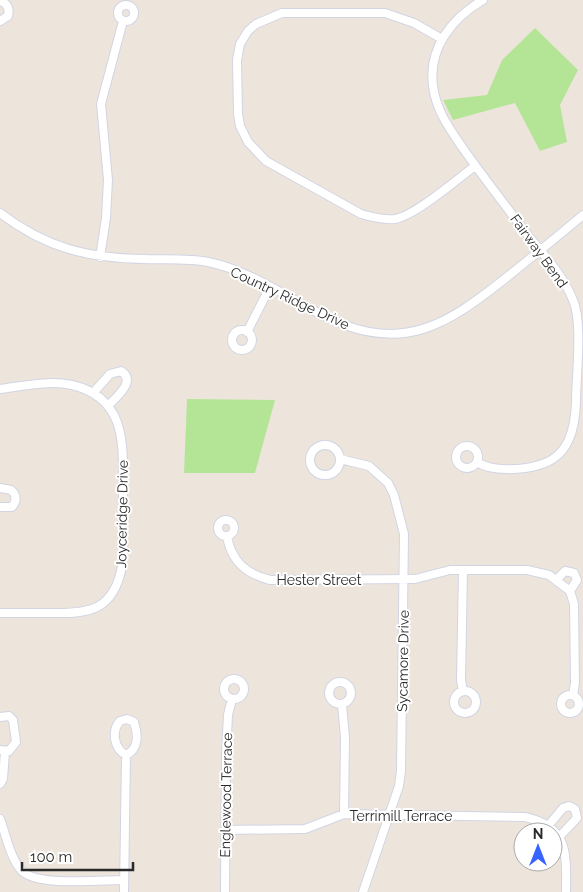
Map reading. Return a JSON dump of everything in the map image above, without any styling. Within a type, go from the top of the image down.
[{"type":"street","points":[[475,166],[409,214],[393,219],[361,214],[266,161],[248,142],[240,126],[238,114],[237,60],[240,44],[248,31],[272,16],[282,13],[384,13],[414,22],[442,39],[462,14],[483,0]]},
{"type":"street","points":[[0,1],[8,6],[9,12],[6,18],[0,21]]},
{"type":"street","points":[[100,257],[106,218],[108,180],[101,104],[123,21]]},
{"type":"street","name":"Fairway Bend","points":[[442,39],[432,77],[437,107],[444,121],[475,166],[559,275],[576,308],[576,415],[573,434],[564,449],[542,465],[531,468],[495,468],[477,462]]},
{"type":"street","name":"Country Ridge Drive","points":[[0,212],[33,235],[54,245],[100,257],[211,263],[237,271],[344,325],[382,334],[408,332],[436,326],[450,320],[583,215]]},
{"type":"street","points":[[248,332],[270,286]]},
{"type":"street","points":[[93,393],[110,374],[121,371],[126,374],[128,379],[126,386],[108,406]]},
{"type":"street","name":"Joyceridge Drive","points":[[0,389],[56,383],[71,385],[93,393],[115,415],[123,438],[122,566],[117,587],[104,604],[85,612],[0,613]]},
{"type":"street","name":"Sycamore Drive","points":[[340,459],[369,466],[388,483],[394,495],[404,534],[405,580],[401,771],[399,786],[363,892]]},
{"type":"street","points":[[0,488],[11,490],[16,496],[16,501],[8,508],[0,507]]},
{"type":"street","name":"Hester Street","points":[[227,536],[229,547],[238,563],[249,573],[270,580],[405,580],[423,578],[450,570],[527,570],[550,575],[557,579]]},
{"type":"street","points":[[463,570],[461,680],[463,691]]},
{"type":"street","points":[[570,591],[576,580],[574,573],[566,571],[557,579],[570,591],[574,604],[575,683],[573,695]]},
{"type":"street","name":"Englewood Terrace","points":[[225,892],[226,755],[228,715],[232,699]]},
{"type":"street","points":[[342,704],[345,738],[344,814]]},
{"type":"street","points":[[0,717],[9,716],[15,724],[16,742],[12,749],[3,751],[3,779],[0,784]]},
{"type":"street","points":[[124,892],[126,754]]},
{"type":"street","points":[[551,822],[563,808],[569,806],[575,809],[577,818],[563,833]]},
{"type":"street","name":"Terrimill Terrace","points":[[225,830],[305,829],[344,814],[525,817],[538,822]]},
{"type":"street","points":[[0,819],[16,862],[31,877],[47,880],[124,880]]},
{"type":"street","points":[[563,846],[566,856],[566,892]]},
{"type":"green space","points":[[535,28],[578,70],[560,105],[567,142],[540,151],[515,103],[453,120],[443,100],[487,95],[502,60]]},
{"type":"green space","points":[[187,399],[275,400],[255,473],[184,473]]}]
